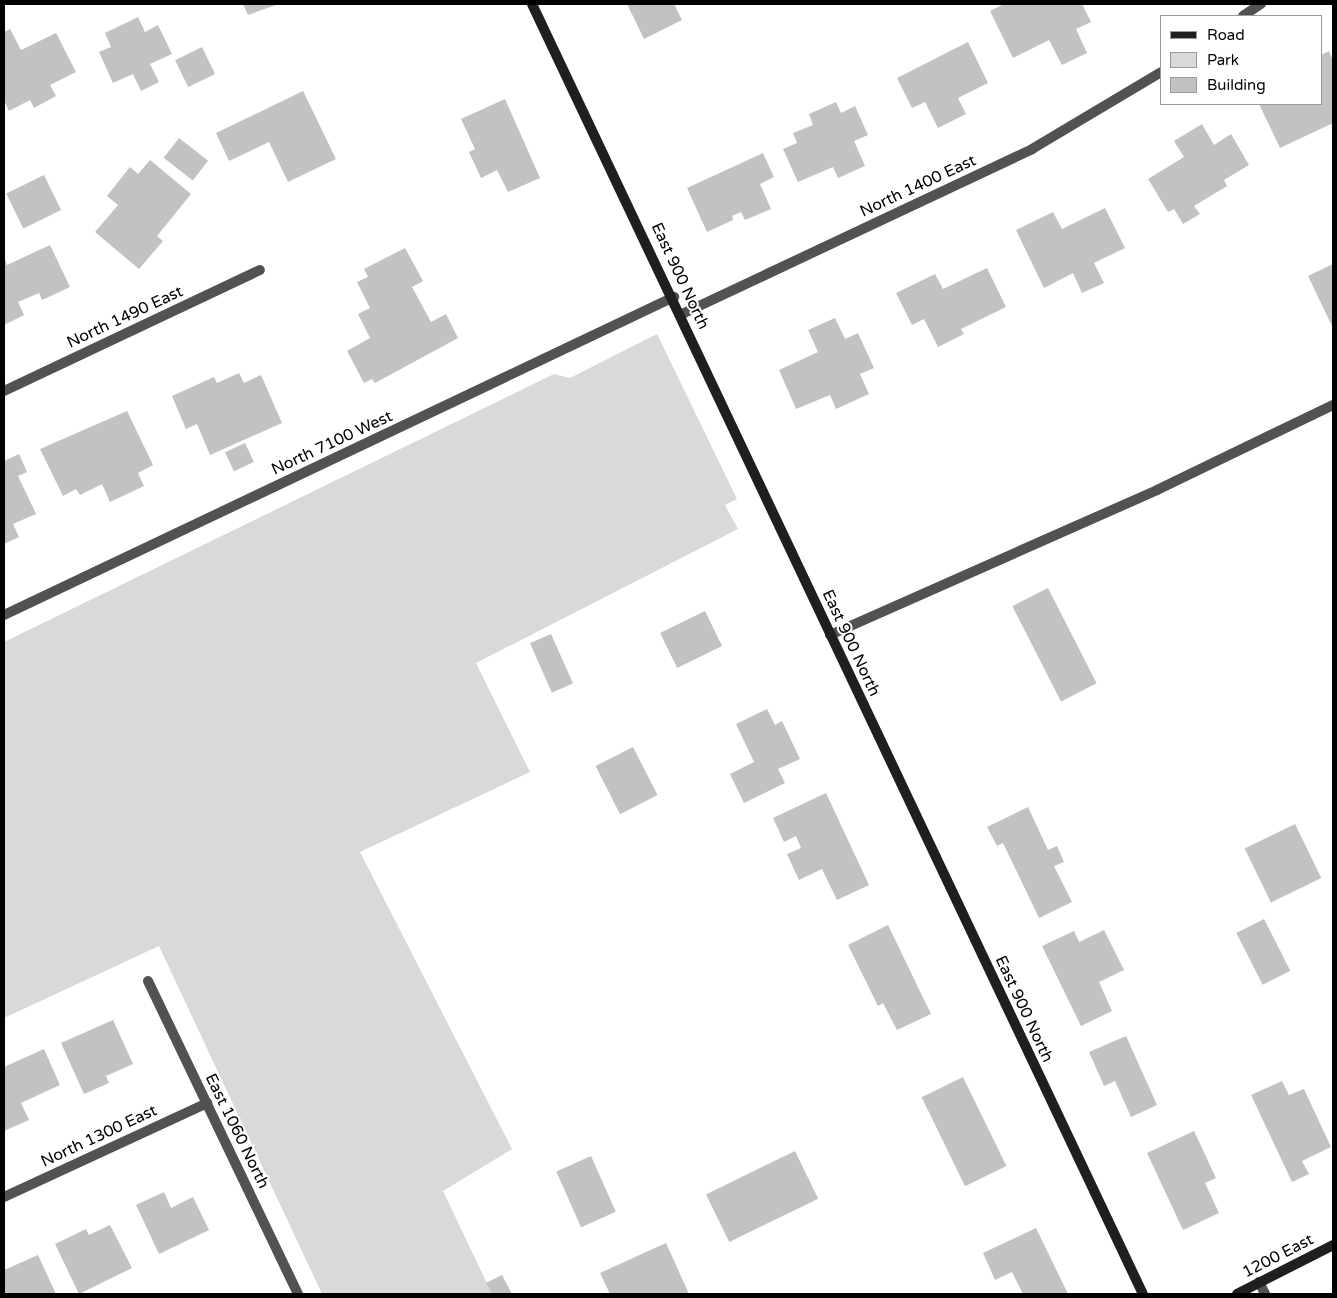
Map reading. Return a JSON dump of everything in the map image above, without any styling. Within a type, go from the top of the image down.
[{"type":"street","name":"East 900 North","points":[[532,4],[674,297],[830,635],[1143,1294]]},
{"type":"street","points":[[1244,15],[1261,4]]},
{"type":"street","name":"North 1400 East","points":[[682,314],[1032,149],[1160,73]]},
{"type":"street","name":"North 1490 East","points":[[4,391],[260,270]]},
{"type":"street","name":"North 7100 West","points":[[4,615],[674,297]]},
{"type":"street","points":[[830,635],[1157,490],[1333,405]]},
{"type":"street","name":"East 1060 North","points":[[148,981],[298,1294]]},
{"type":"street","name":"North 1300 East","points":[[4,1197],[207,1103]]},
{"type":"street","name":"1200 East","points":[[1237,1294],[1333,1245]]},
{"type":"street","points":[[1259,1282],[1265,1294]]},
{"type":"green space","points":[[657,334],[737,499],[725,505],[738,529],[476,663],[530,772],[360,852],[512,1149],[443,1191],[492,1294],[322,1294],[159,946],[4,1018],[4,642],[554,374],[570,378]]},
{"type":"building","points":[[243,4],[279,4],[248,15]]},
{"type":"building","points":[[627,4],[674,4],[682,20],[644,39]]},
{"type":"building","points":[[1004,4],[1082,4],[1091,22],[1076,29],[1087,53],[1062,65],[1049,40],[1013,58],[990,11]]},
{"type":"building","points":[[138,17],[145,32],[158,25],[172,54],[150,64],[159,82],[141,91],[133,74],[113,83],[99,52],[111,47],[105,33]]},
{"type":"building","points":[[10,29],[21,50],[56,33],[76,72],[50,85],[56,96],[34,108],[30,100],[9,111],[4,100],[4,32]]},
{"type":"building","points":[[968,42],[988,83],[958,98],[966,114],[938,128],[925,102],[912,108],[897,78]]},
{"type":"building","points":[[202,47],[215,74],[188,87],[175,60]]},
{"type":"building","points":[[1329,51],[1333,61],[1333,123],[1280,148],[1259,105],[1322,105],[1322,54]]},
{"type":"building","points":[[303,91],[336,159],[288,182],[269,142],[229,161],[216,133]]},
{"type":"building","points":[[505,99],[540,178],[508,192],[497,170],[481,178],[469,152],[475,149],[461,119]]},
{"type":"building","points":[[836,102],[841,113],[855,106],[868,135],[854,141],[865,166],[838,178],[833,167],[798,182],[783,149],[797,143],[793,133],[813,125],[809,114]]},
{"type":"building","points":[[1202,124],[1214,145],[1231,134],[1249,165],[1224,180],[1227,186],[1194,206],[1200,214],[1183,224],[1174,209],[1168,212],[1148,179],[1184,157],[1174,141]]},
{"type":"building","points":[[179,138],[208,161],[193,180],[164,158]]},
{"type":"building","points":[[763,153],[774,177],[760,184],[771,209],[745,220],[741,212],[732,216],[733,220],[707,232],[687,188]]},
{"type":"building","points":[[150,160],[191,194],[157,236],[163,241],[139,269],[95,232],[118,205],[107,196],[130,167],[138,174]]},
{"type":"building","points":[[44,175],[61,210],[23,228],[6,193]]},
{"type":"building","points":[[1105,208],[1125,248],[1094,263],[1104,283],[1082,293],[1073,273],[1044,288],[1016,230],[1053,212],[1062,229]]},
{"type":"building","points":[[50,245],[70,287],[42,300],[39,293],[18,302],[24,315],[4,325],[4,257],[7,265]]},
{"type":"building","points":[[405,248],[423,281],[412,287],[431,322],[446,314],[458,338],[375,383],[372,379],[364,383],[347,351],[370,338],[358,314],[370,308],[357,282],[368,277],[364,269]]},
{"type":"building","points":[[1333,264],[1333,328],[1308,276]]},
{"type":"building","points":[[987,268],[1006,307],[961,329],[964,334],[938,347],[924,319],[912,325],[896,293],[935,274],[943,289]]},
{"type":"building","points":[[835,318],[845,339],[858,333],[874,368],[860,374],[869,394],[836,409],[830,395],[796,409],[779,370],[818,352],[808,330]]},
{"type":"building","points":[[239,373],[244,383],[261,375],[282,423],[210,455],[197,424],[186,429],[172,396],[214,377],[217,383]]},
{"type":"building","points":[[127,411],[153,465],[138,473],[144,486],[110,502],[102,484],[80,495],[76,489],[63,496],[40,449]]},
{"type":"building","points":[[245,443],[254,462],[234,471],[225,452]]},
{"type":"building","points":[[19,454],[27,472],[18,476],[36,514],[13,524],[19,537],[4,544],[4,461]]},
{"type":"building","points":[[1048,588],[1097,683],[1061,701],[1012,606]]},
{"type":"building","points":[[705,611],[722,646],[677,668],[660,633]]},
{"type":"building","points":[[551,634],[573,683],[552,693],[530,643]]},
{"type":"building","points":[[767,709],[775,725],[782,721],[800,759],[778,769],[785,783],[744,803],[730,774],[754,762],[736,724]]},
{"type":"building","points":[[633,747],[658,795],[620,814],[596,766]]},
{"type":"building","points":[[826,793],[869,885],[837,900],[822,869],[799,880],[787,854],[801,848],[796,836],[784,842],[773,818]]},
{"type":"building","points":[[1028,807],[1048,850],[1057,846],[1064,862],[1054,866],[1072,902],[1039,918],[1003,843],[997,846],[987,827]]},
{"type":"building","points":[[1295,824],[1321,878],[1271,902],[1245,849]]},
{"type":"building","points":[[1264,919],[1290,971],[1263,985],[1236,933]]},
{"type":"building","points":[[888,925],[931,1014],[897,1030],[883,1003],[878,1006],[848,945]]},
{"type":"building","points":[[1104,930],[1124,970],[1099,982],[1112,1011],[1081,1026],[1042,946],[1074,931],[1079,942]]},
{"type":"building","points":[[113,1020],[133,1064],[106,1076],[109,1083],[84,1094],[61,1043]]},
{"type":"building","points":[[1126,1036],[1157,1105],[1131,1117],[1115,1081],[1104,1086],[1089,1052]]},
{"type":"building","points":[[44,1049],[60,1085],[21,1103],[29,1120],[4,1131],[4,1067]]},
{"type":"building","points":[[963,1077],[1006,1166],[965,1186],[922,1097]]},
{"type":"building","points":[[1282,1081],[1289,1095],[1304,1089],[1331,1147],[1302,1161],[1309,1174],[1292,1182],[1251,1095]]},
{"type":"building","points":[[1194,1131],[1216,1178],[1205,1183],[1219,1213],[1183,1230],[1147,1153]]},
{"type":"building","points":[[795,1151],[818,1199],[729,1242],[706,1194]]},
{"type":"building","points":[[591,1156],[616,1212],[581,1227],[556,1171]]},
{"type":"building","points":[[164,1192],[171,1208],[193,1197],[209,1230],[159,1254],[136,1205]]},
{"type":"building","points":[[110,1225],[132,1268],[79,1294],[55,1244],[86,1229],[89,1235]]},
{"type":"building","points":[[1036,1228],[1068,1294],[1023,1294],[1012,1272],[995,1280],[983,1253]]},
{"type":"building","points":[[666,1243],[689,1294],[610,1294],[600,1273]]},
{"type":"building","points":[[38,1255],[56,1294],[4,1294],[4,1270]]},
{"type":"building","points":[[502,1275],[512,1294],[492,1294],[486,1283]]}]
